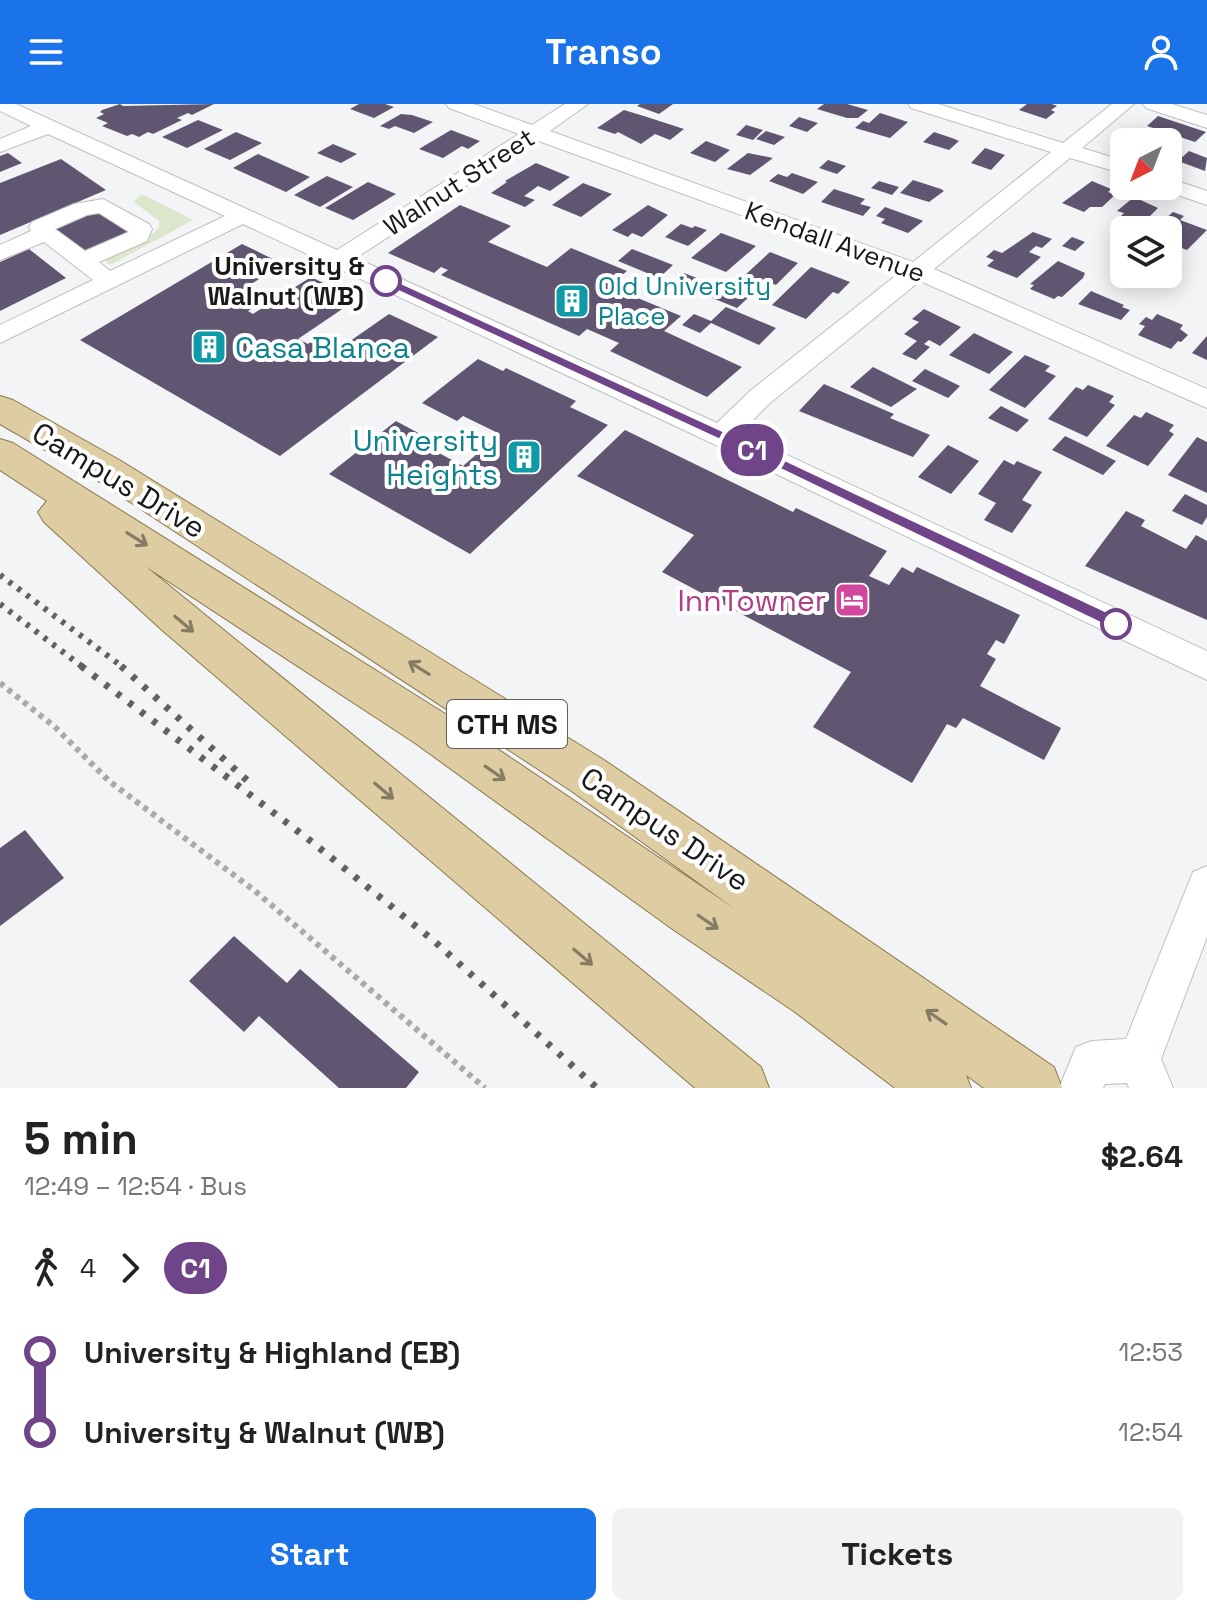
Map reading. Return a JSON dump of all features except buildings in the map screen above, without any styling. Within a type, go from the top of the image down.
[{"type":"main road","name":"Campus Drive","points":[[0,408],[108,470],[587,775],[1016,1075]]},
{"type":"main road","name":"Campus Drive","points":[[0,452],[431,729],[690,910],[815,992],[942,1088]]},
{"type":"main road","points":[[0,461],[177,618],[740,1088]]},
{"type":"street","name":"Kendall Avenue","points":[[456,104],[917,272],[1207,399]]},
{"type":"street","name":"Walnut Street","points":[[339,259],[578,104]]},
{"type":"street","points":[[918,104],[1110,163]]},
{"type":"street","points":[[721,435],[760,397],[1124,104]]},
{"type":"street","points":[[1153,104],[1207,122]]},
{"type":"street","points":[[0,127],[18,108],[49,126],[721,435],[1207,666]]},
{"type":"street","points":[[0,146],[49,126]]},
{"type":"street","points":[[110,282],[40,227],[120,197],[156,176]]},
{"type":"street","points":[[1182,189],[1207,198]]},
{"type":"street","points":[[83,261],[141,233],[120,197]]},
{"type":"street","points":[[0,335],[242,216]]},
{"type":"street","points":[[0,253],[46,233]]},
{"type":"street","points":[[1081,1088],[1092,1063],[1145,1074],[1207,885]]},
{"type":"path","points":[[0,683],[55,727],[109,781],[255,891],[485,1088]]},
{"type":"green space","points":[[141,194],[193,220],[110,265],[104,260],[106,256],[159,228],[159,221],[134,202]]},
{"type":"railway","points":[[0,575],[124,668]]},
{"type":"railway","points":[[0,604],[84,668]]},
{"type":"railway","points":[[81,666],[312,842],[434,941],[597,1088]]},
{"type":"railway","points":[[121,666],[249,782]]},
{"type":"bus line","name":"C1","points":[[386,281],[721,435],[1116,624]]},
{"type":"place","name":"University & Walnut (WB)","points":[[386,281]]},
{"type":"place","name":"Old University Place","points":[[572,301]]},
{"type":"place","name":"Casa Blanca","points":[[209,347]]},
{"type":"place","name":"University Heights","points":[[524,457]]},
{"type":"place","name":"InnTowner","points":[[852,600]]}]
